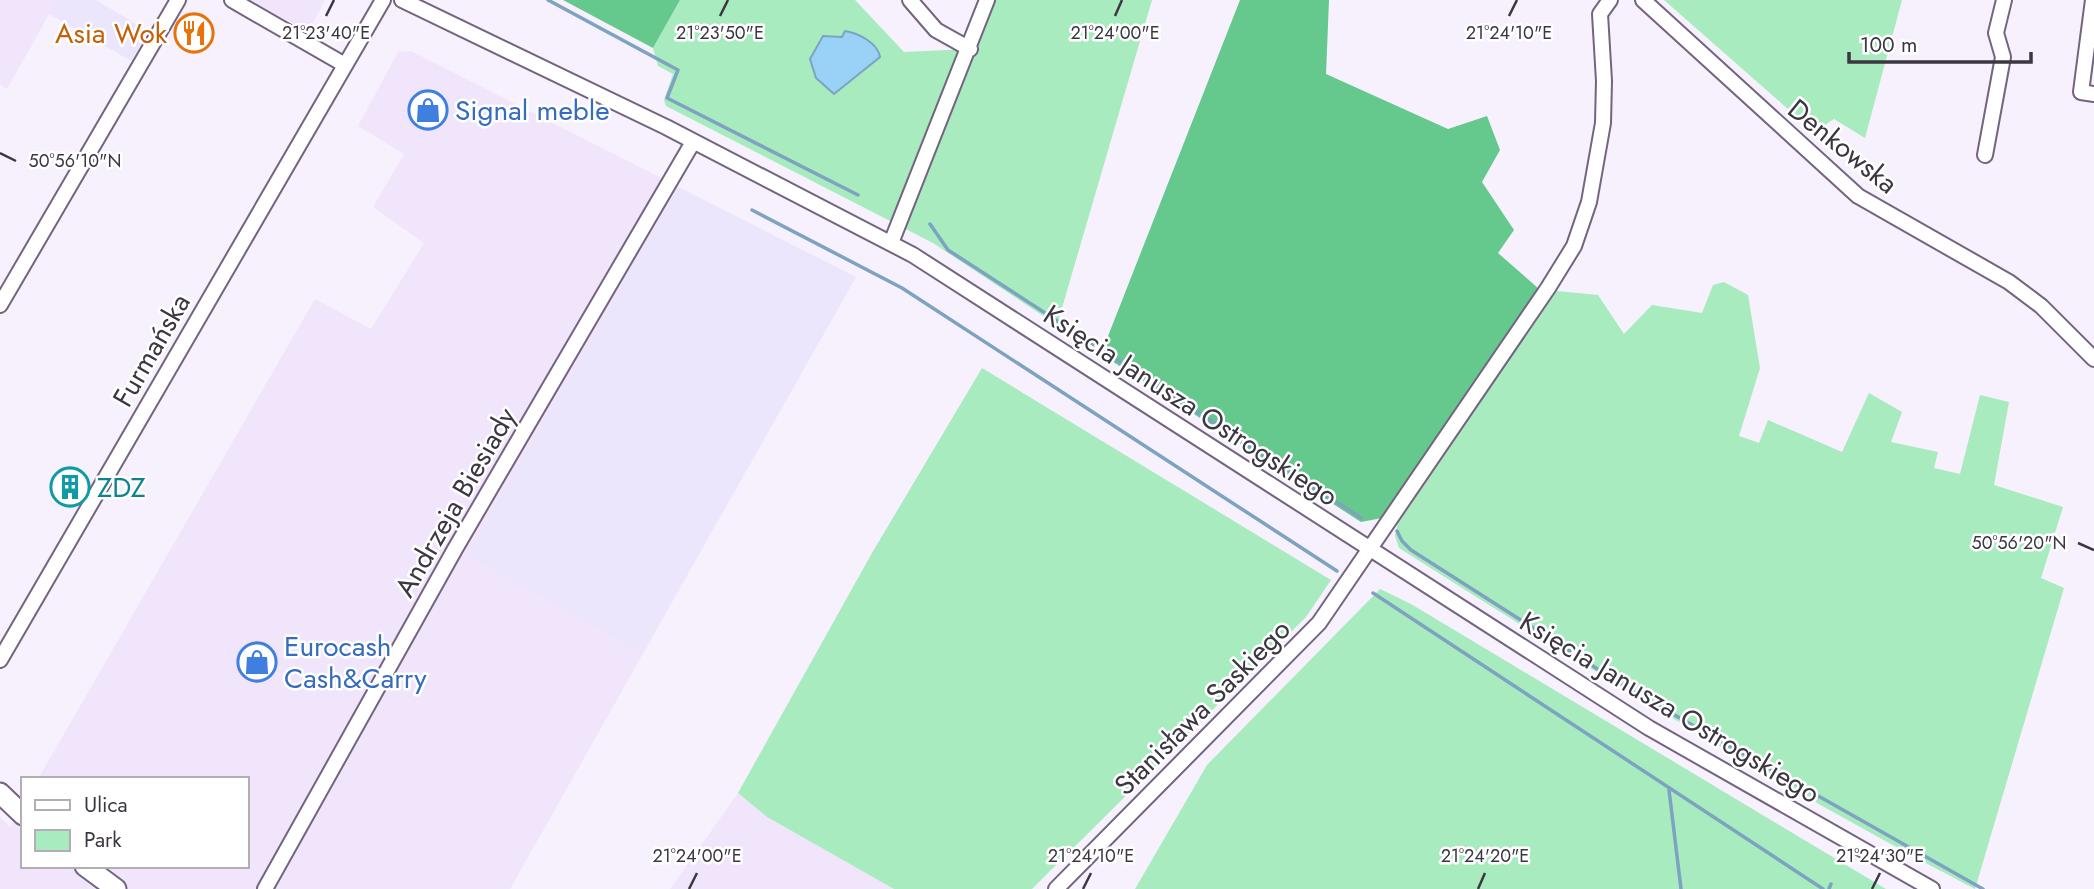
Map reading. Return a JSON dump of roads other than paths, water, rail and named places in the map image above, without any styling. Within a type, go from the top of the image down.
[{"type":"street","points":[[0,305],[178,0]]},
{"type":"street","points":[[232,0],[345,65],[383,0]]},
{"type":"street","name":"Księcia Janusza Ostrogskiego","points":[[402,0],[693,142],[891,243],[1649,728],[1932,889]]},
{"type":"street","points":[[909,0],[936,30],[970,50]]},
{"type":"street","points":[[891,243],[970,50],[987,0]]},
{"type":"street","name":"Stanisława Saskiego","points":[[1056,889],[1319,623],[1574,246],[1589,202],[1603,123],[1604,81],[1600,14],[1610,0]]},
{"type":"street","name":"Denkowska","points":[[1643,0],[1858,196],[2009,282],[2041,306],[2094,359]]},
{"type":"street","points":[[1985,155],[2003,57],[1996,33],[2004,0]]},
{"type":"street","points":[[2094,0],[2081,92],[2094,94]]},
{"type":"street","name":"Furmańska","points":[[0,660],[345,65]]},
{"type":"street","name":"Andrzeja Biesiady","points":[[265,889],[448,561],[693,142]]},
{"type":"street","points":[[0,793],[21,813]]},
{"type":"street","points":[[88,868],[116,889]]},
{"type":"water","points":[[845,31],[867,40],[876,47],[880,57],[834,94],[816,78],[810,59],[823,36],[842,37]]},
{"type":"waterway","points":[[548,0],[678,70],[667,98],[858,195]]},
{"type":"waterway","points":[[752,210],[902,288],[1337,571]]},
{"type":"waterway","points":[[930,224],[948,250],[1361,518]]},
{"type":"waterway","points":[[1397,531],[1411,550],[1632,691],[1983,889]]},
{"type":"waterway","points":[[1373,593],[1823,889]]},
{"type":"waterway","points":[[1669,790],[1681,889]]},
{"type":"waterway","points":[[1829,889],[1831,884]]},
{"type":"place","name":"Asia Wok","points":[[194,33]]},
{"type":"place","name":"Signal meble","points":[[428,110]]},
{"type":"place","name":"ZDZ","points":[[70,487]]},
{"type":"place","name":"Eurocash Cash&Carry","points":[[257,662]]}]
